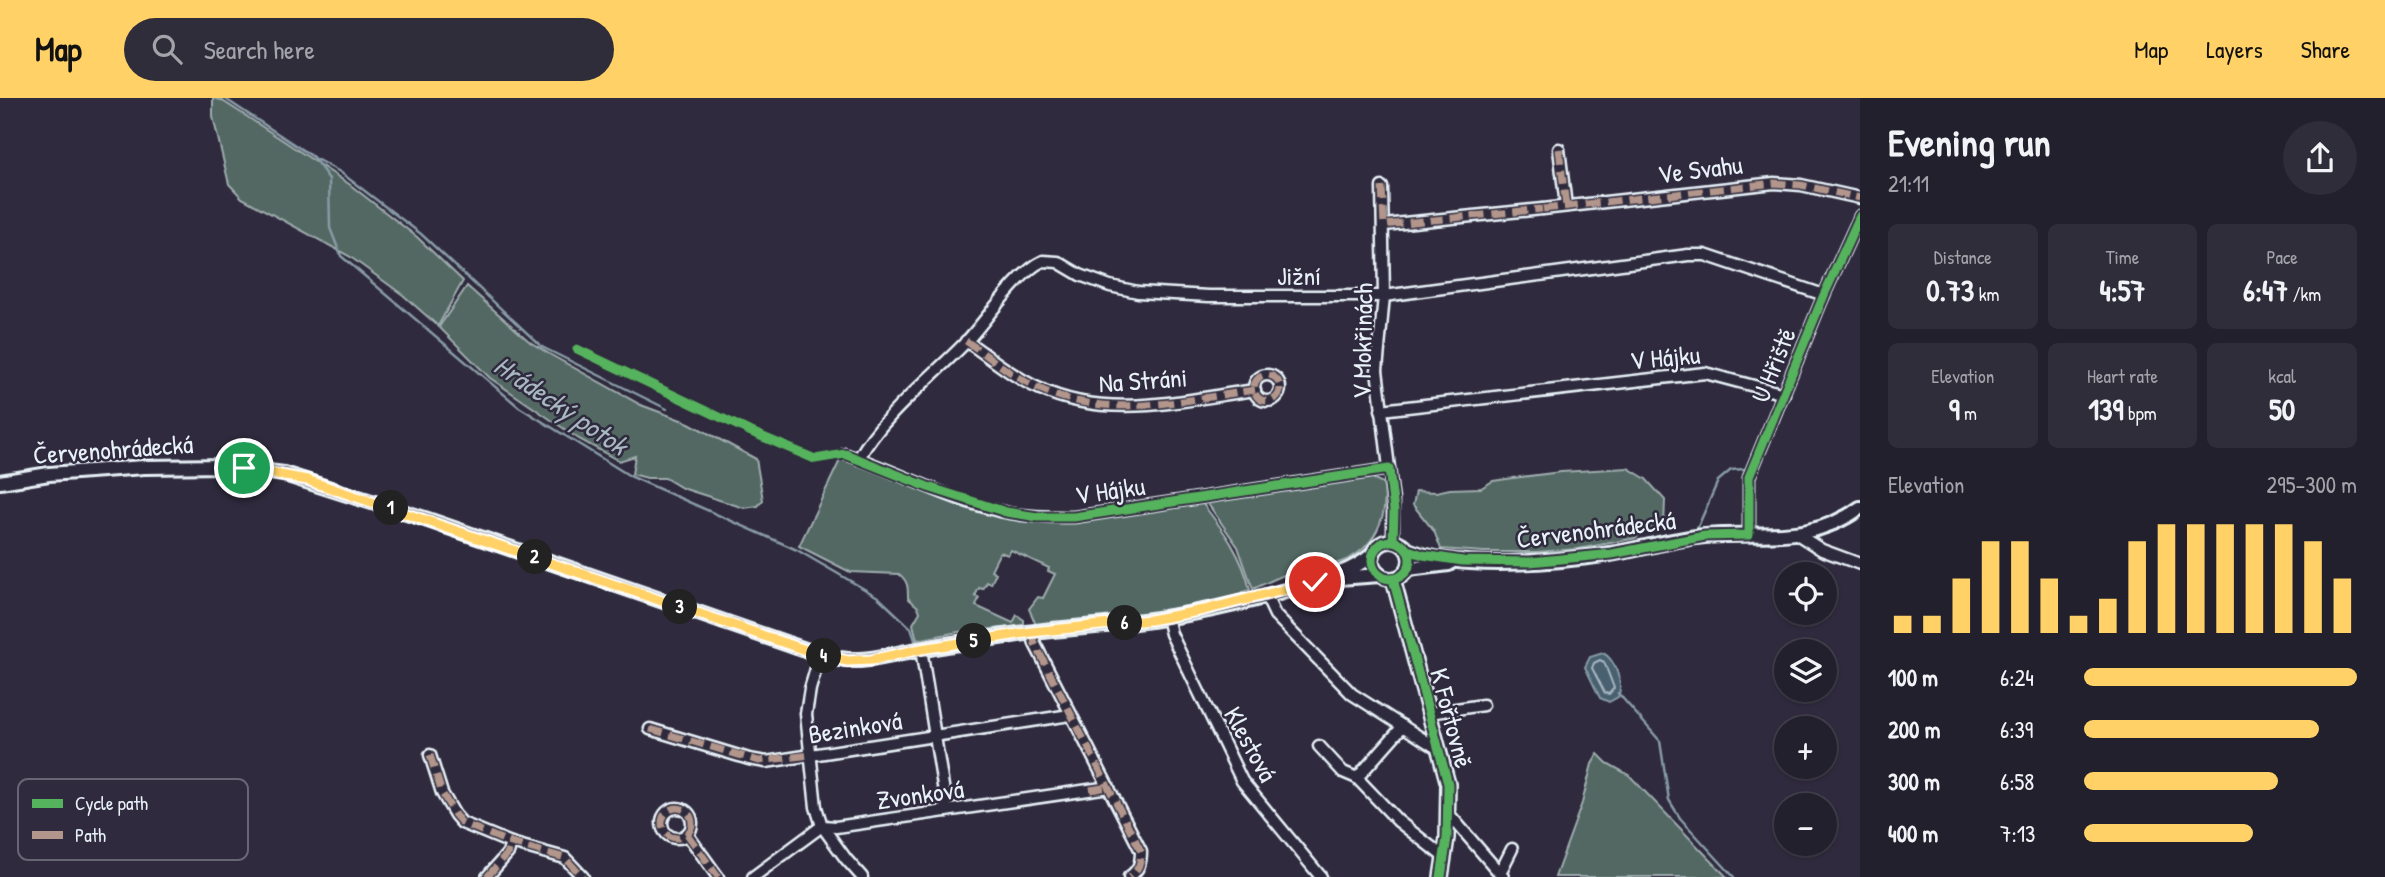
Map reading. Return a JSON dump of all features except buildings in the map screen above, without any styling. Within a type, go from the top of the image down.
[{"type":"street","points":[[1559,149],[1566,206]]},
{"type":"street","name":"Ve Svahu","points":[[1384,225],[1774,183],[1801,185],[1860,198]]},
{"type":"street","name":"V Mokřinách","points":[[1382,187],[1384,296],[1377,370],[1394,511],[1393,540]]},
{"type":"street","name":"U Hřiště","points":[[1749,535],[1749,477],[1824,295],[1860,216]]},
{"type":"street","name":"Jižní","points":[[859,458],[880,429],[967,341],[1020,279],[1038,263],[1049,260],[1058,262],[1080,275],[1138,292],[1209,296],[1384,296],[1688,255],[1705,255],[1824,295]]},
{"type":"street","name":"Na Stráni","points":[[967,341],[1035,387],[1072,401],[1095,406],[1148,405],[1255,390]]},
{"type":"street","name":"V Hájku","points":[[1381,410],[1705,373],[1784,394]]},
{"type":"street","name":"V Hájku","points":[[845,453],[941,491],[1006,512],[1038,517],[1074,517],[1389,469]]},
{"type":"street","name":"Červenohrádecká","points":[[0,482],[89,470],[144,467],[226,466],[284,474],[425,519],[820,655],[859,662],[921,649],[1032,632],[1167,617],[1266,596],[1325,579],[1357,565],[1373,554]]},
{"type":"street","name":"Červenohrádecká","points":[[1408,569],[1463,562],[1557,560],[1612,554],[1705,536],[1797,534],[1831,526],[1860,508]]},
{"type":"street","points":[[1797,534],[1822,550],[1860,564]]},
{"type":"street","points":[[1393,540],[1402,543],[1408,550],[1411,561],[1401,577],[1393,579],[1380,575],[1373,566],[1373,554],[1382,542],[1393,540]]},
{"type":"street","name":"Červenohrádecká","points":[[1408,550],[1463,562]]},
{"type":"street","name":"Červenohrádecká","points":[[1325,579],[1380,575]]},
{"type":"street","name":"K Fořtovně","points":[[1393,579],[1448,784],[1444,870]]},
{"type":"street","points":[[1266,596],[1275,615],[1352,694],[1437,748]]},
{"type":"street","name":"Klestová","points":[[1167,617],[1171,634],[1242,781],[1321,877]]},
{"type":"street","points":[[1032,632],[1036,646],[1070,715],[1141,851],[1141,862],[1129,877]]},
{"type":"street","points":[[921,649],[947,811]]},
{"type":"street","points":[[820,655],[806,714],[816,807],[822,826],[862,877]]},
{"type":"street","points":[[1429,713],[1483,705]]},
{"type":"street","name":"Bezinková","points":[[650,729],[759,761],[1070,715]]},
{"type":"street","points":[[1357,778],[1403,726]]},
{"type":"street","points":[[1319,746],[1343,772],[1357,778],[1444,870]]},
{"type":"street","points":[[430,755],[442,793],[459,821],[512,843],[565,859],[583,877]]},
{"type":"street","name":"Zvonková","points":[[822,826],[836,827],[1109,787]]},
{"type":"street","points":[[1448,813],[1502,875],[1512,849]]},
{"type":"street","points":[[753,877],[822,826]]},
{"type":"street","points":[[687,834],[718,877]]},
{"type":"street","points":[[487,877],[508,853],[512,843]]},
{"type":"green space","points":[[213,98],[221,100],[349,184],[417,237],[463,281],[438,326],[403,295],[349,256],[242,198],[229,184],[213,117]]},
{"type":"green space","points":[[467,286],[530,342],[551,355],[641,405],[689,423],[756,459],[763,500],[758,506],[744,508],[682,488],[665,478],[647,478],[632,474],[635,456],[619,461],[579,439],[490,378],[439,327]]},
{"type":"green space","points":[[842,456],[916,487],[970,505],[1085,520],[1202,503],[1231,544],[1247,577],[1250,590],[1242,592],[1242,597],[1171,611],[1036,625],[1029,609],[1038,597],[1043,598],[1055,574],[1048,571],[1049,568],[1011,550],[1008,555],[1000,552],[991,570],[996,573],[991,584],[987,582],[983,589],[979,588],[975,596],[979,598],[976,606],[1013,623],[1017,615],[1024,620],[1024,626],[958,632],[917,640],[913,624],[920,612],[908,598],[907,584],[899,574],[850,572],[799,546]]},
{"type":"green space","points":[[1628,468],[1646,479],[1665,500],[1664,526],[1641,533],[1636,538],[1578,549],[1484,552],[1441,549],[1434,531],[1413,505],[1416,491],[1481,488],[1493,481],[1513,478]]},
{"type":"green space","points":[[1373,476],[1383,483],[1384,508],[1377,530],[1362,549],[1341,562],[1298,570],[1253,589],[1238,547],[1206,501]]},
{"type":"green space","points":[[1598,754],[1607,763],[1629,775],[1727,877],[1555,877],[1582,803],[1592,764]]},
{"type":"water","points":[[1603,653],[1615,666],[1620,685],[1618,697],[1609,702],[1600,698],[1585,667],[1590,657]]},
{"type":"waterway","name":"Hrádecký potok","points":[[224,98],[313,157],[329,179],[330,228],[341,256],[519,407],[630,476],[797,550],[878,597],[911,628],[916,643],[920,642]]},
{"type":"waterway","points":[[316,159],[340,172],[421,234],[542,347],[667,409]]},
{"type":"waterway","points":[[1697,529],[1718,481],[1731,470],[1744,469]]},
{"type":"waterway","points":[[1618,693],[1660,741],[1669,800],[1680,818],[1734,877]]},
{"type":"marked path","points":[[1559,149],[1566,206]]},
{"type":"marked path","points":[[1543,209],[1774,183],[1801,185],[1860,198]]},
{"type":"marked path","points":[[1382,187],[1384,225],[1542,209]]},
{"type":"marked path","points":[[966,341],[1011,373],[1038,388],[1091,404],[1145,405],[1255,390]]},
{"type":"marked path","points":[[1267,375],[1276,379],[1280,388],[1276,397],[1267,401],[1258,397],[1254,388],[1258,379],[1267,375]]},
{"type":"marked path","points":[[1032,632],[1035,644],[1141,851],[1139,866],[1129,877]]},
{"type":"marked path","points":[[650,729],[759,761],[811,755]]},
{"type":"marked path","points":[[430,755],[442,793],[462,823],[511,843],[565,858],[583,877]]},
{"type":"marked path","points":[[1090,790],[1109,787]]},
{"type":"marked path","points":[[677,808],[683,809],[691,817],[692,823],[691,829],[683,837],[677,838],[671,837],[663,829],[662,823],[663,817],[671,809],[677,808]]},
{"type":"marked path","points":[[687,834],[718,877]]},
{"type":"marked path","points":[[487,877],[508,853],[511,843]]},
{"type":"cycle path","points":[[1408,550],[1463,561],[1530,562],[1612,554],[1705,536],[1749,535],[1749,477],[1824,295],[1860,216]]},
{"type":"cycle path","points":[[577,349],[749,431],[815,459],[845,454],[928,487],[1006,512],[1038,517],[1074,517],[1389,469],[1394,511],[1393,540]]},
{"type":"cycle path","points":[[1391,541],[1405,546],[1410,560],[1405,574],[1391,579],[1377,574],[1372,560],[1377,546],[1391,541]]},
{"type":"cycle path","points":[[1393,579],[1448,784],[1447,838],[1441,877]]},
{"type":"route","points":[[244,468],[307,480],[820,655],[848,661],[859,662],[921,649],[1032,632],[1133,622],[1198,612],[1315,582]]}]
